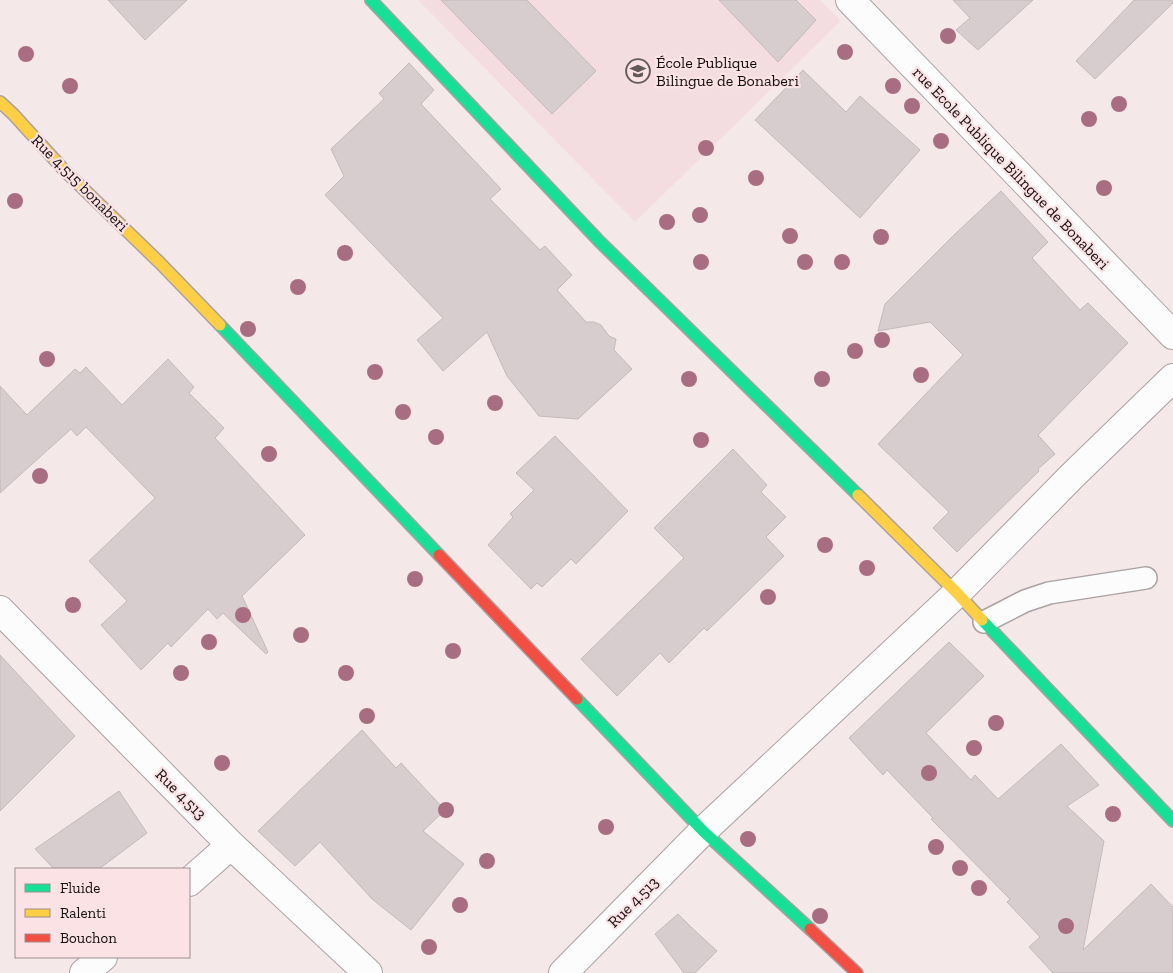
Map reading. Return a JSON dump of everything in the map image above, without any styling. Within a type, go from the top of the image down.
[{"type":"street","points":[[371,0],[600,242],[957,593],[1173,822]]},
{"type":"street","name":"rue Ecole Publique Bilingue de Bonaberi","points":[[850,0],[1173,335]]},
{"type":"street","name":"Rue 4.515 bonaberi","points":[[0,102],[65,171],[160,263],[703,831],[857,973]]},
{"type":"street","name":"Rue 4.513","points":[[563,973],[703,831],[957,593],[1072,476],[1173,378]]},
{"type":"street","name":"Rue 4.513","points":[[0,610],[231,845],[368,973]]},
{"type":"street","points":[[190,881],[231,845]]},
{"type":"street","points":[[84,973],[102,958]]},
{"type":"lane","points":[[984,622],[1025,601],[1049,593],[1146,578]]},
{"type":"shaded area","name":"École Publique Bilingue de Bonaberi","points":[[418,0],[820,0],[841,21],[635,222]]},
{"type":"building","points":[[108,0],[187,0],[145,40]]},
{"type":"building","points":[[441,0],[527,0],[596,71],[552,114]]},
{"type":"building","points":[[719,0],[796,0],[816,20],[778,62]]},
{"type":"building","points":[[953,0],[1033,0],[978,50],[956,30],[970,18]]},
{"type":"building","points":[[1134,0],[1173,0],[1173,3],[1095,79],[1076,61]]},
{"type":"building","points":[[409,63],[434,90],[421,104],[501,189],[490,199],[540,250],[545,246],[572,275],[557,290],[586,322],[594,322],[601,325],[609,336],[616,339],[614,350],[632,369],[578,419],[539,416],[507,376],[487,332],[443,371],[417,340],[443,318],[325,195],[344,176],[331,149],[384,99],[379,93]]},
{"type":"building","points":[[803,70],[846,112],[860,96],[920,150],[860,218],[755,120]]},
{"type":"building","points":[[1001,191],[1048,242],[1032,258],[1080,310],[1088,303],[1128,343],[1038,435],[1055,454],[957,552],[933,528],[949,512],[878,444],[963,355],[930,322],[878,331],[885,304]]},
{"type":"building","points":[[168,359],[194,387],[189,393],[224,428],[215,438],[305,535],[242,596],[268,652],[266,654],[223,613],[217,619],[208,609],[171,647],[168,643],[141,670],[101,625],[127,601],[89,561],[155,498],[86,427],[77,436],[71,429],[0,493],[0,386],[27,415],[75,369],[80,373],[86,367],[122,405]]},
{"type":"building","points":[[555,436],[628,511],[576,564],[571,559],[542,587],[537,583],[531,589],[488,545],[513,517],[510,514],[534,490],[516,473]]},
{"type":"building","points":[[733,449],[767,485],[761,492],[786,517],[766,537],[784,556],[707,631],[704,628],[669,663],[660,653],[617,696],[581,659],[684,558],[654,528]]},
{"type":"building","points":[[949,642],[984,676],[926,733],[971,780],[975,775],[998,799],[1061,744],[1099,785],[1067,806],[1104,841],[1083,950],[1151,884],[1173,907],[1173,973],[1053,973],[1029,947],[1040,937],[1007,902],[1010,899],[931,819],[933,818],[887,770],[883,775],[849,738]]},
{"type":"building","points":[[0,655],[75,736],[0,811]]},
{"type":"building","points":[[362,730],[396,768],[401,763],[445,810],[423,831],[464,864],[411,930],[372,899],[320,842],[295,866],[258,831]]},
{"type":"building","points":[[119,791],[147,833],[100,868],[53,868],[35,849]]},
{"type":"building","points":[[678,914],[717,951],[695,973],[684,973],[655,934]]},
{"type":"traffic: fast","points":[[371,0],[600,242],[858,495]]},
{"type":"traffic: fast","points":[[220,325],[439,555]]},
{"type":"traffic: fast","points":[[982,620],[1173,821]]},
{"type":"traffic: fast","points":[[577,699],[703,831],[810,929]]},
{"type":"traffic: slow","points":[[0,102],[65,171],[160,263],[220,325]]},
{"type":"traffic: slow","points":[[858,495],[982,620]]},
{"type":"traffic: jam","points":[[439,555],[577,699]]},
{"type":"traffic: jam","points":[[810,929],[857,973]]},
{"type":"place","name":"École Publique Bilingue de Bonaberi","points":[[638,71]]}]
